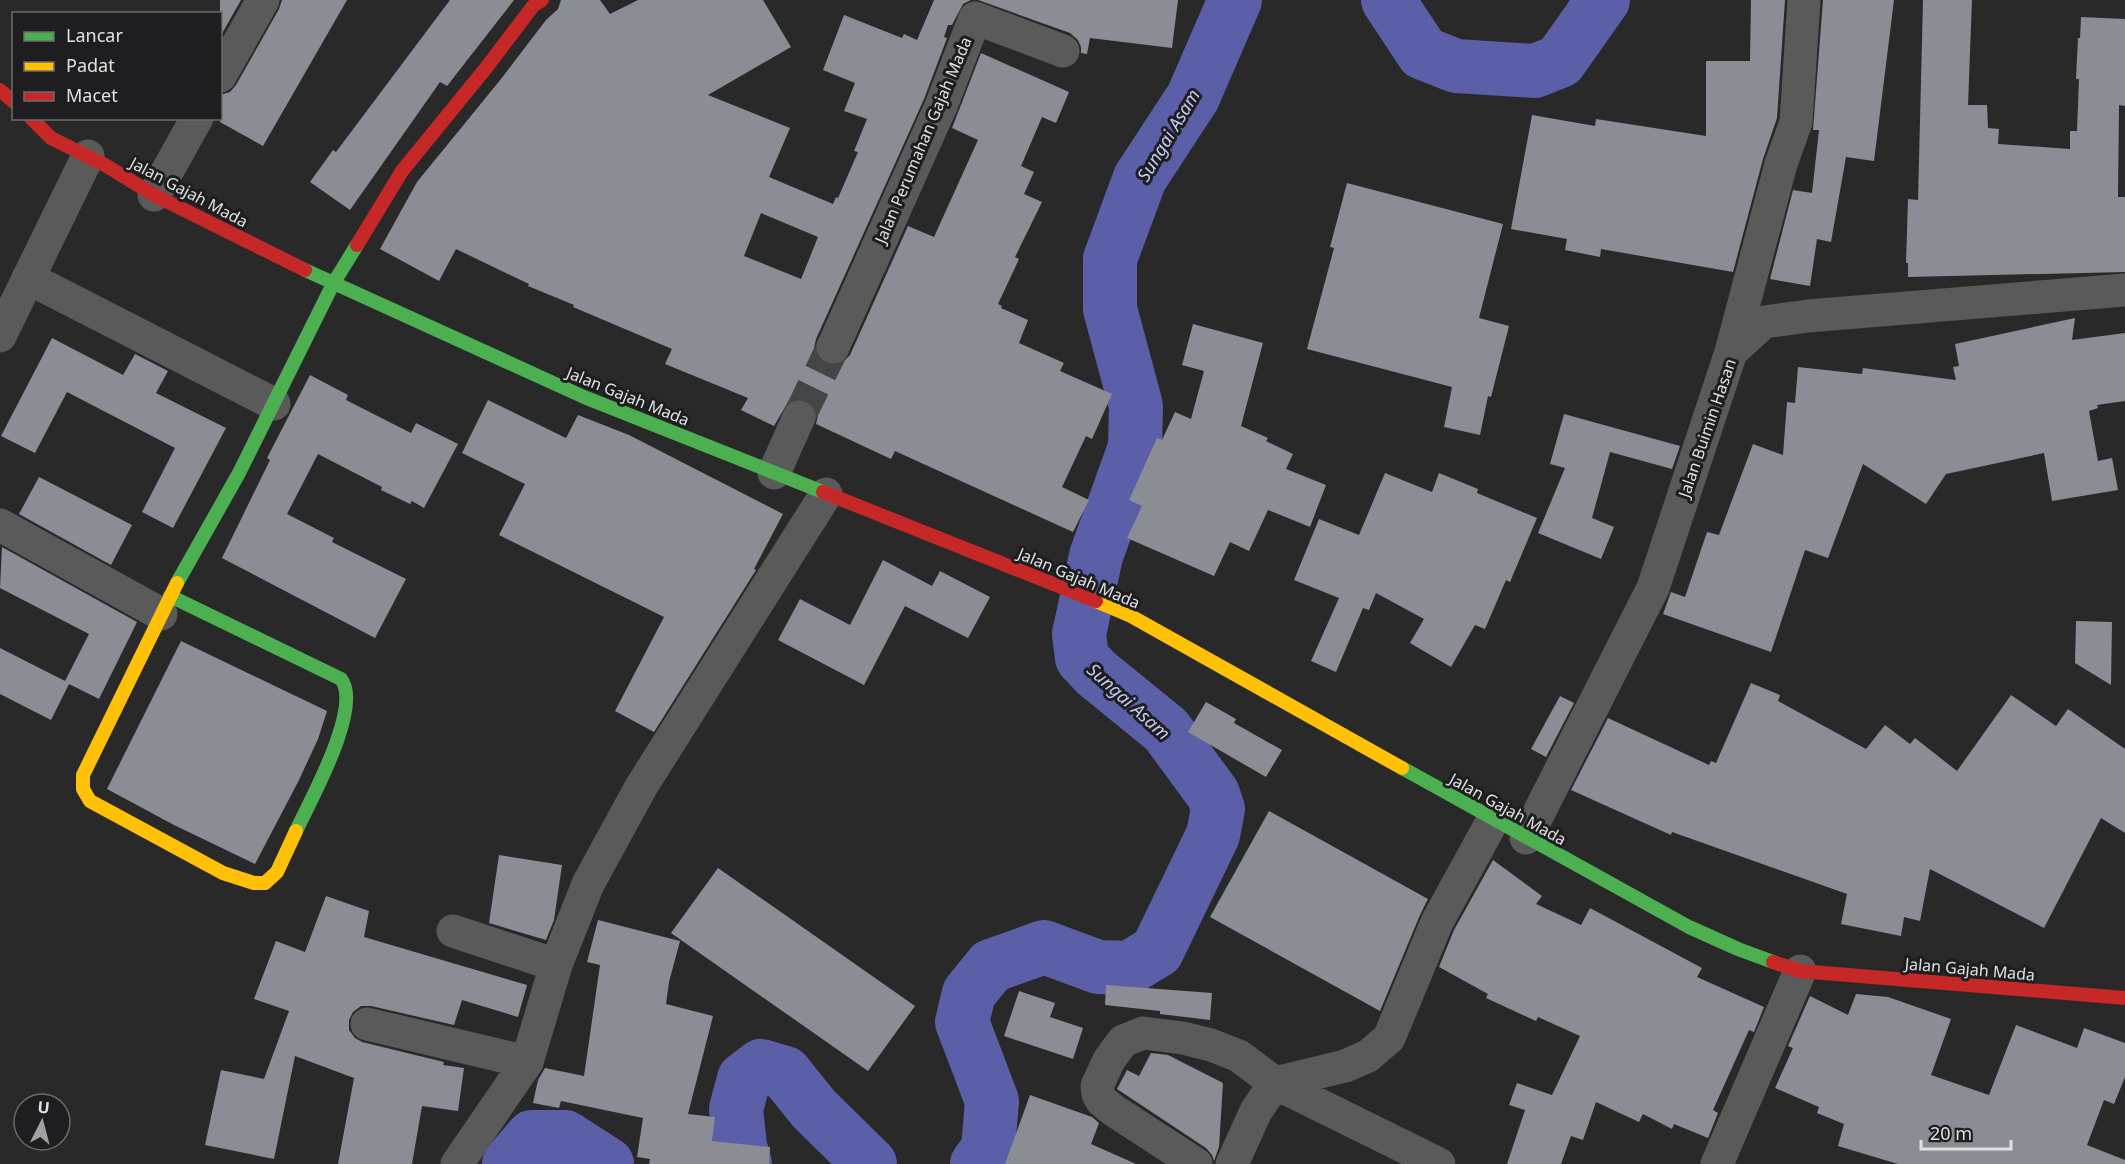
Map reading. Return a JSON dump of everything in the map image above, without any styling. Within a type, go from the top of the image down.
[{"type":"main road","points":[[166,605],[341,679],[345,684],[347,701],[344,722],[335,747],[277,872],[265,883],[254,883],[223,873],[90,801],[84,789],[83,775],[166,605],[239,473],[333,285],[402,171],[533,6],[542,0]]},
{"type":"main road","points":[[0,90],[12,100]]},
{"type":"main road","name":"Jalan Gajah Mada","points":[[33,120],[51,138],[154,195],[333,285],[584,398],[1129,615],[1493,820],[1689,927],[1738,949],[1800,971],[2125,998]]},
{"type":"street","points":[[222,72],[263,0]]},
{"type":"street","points":[[1731,352],[1781,164],[1796,122],[1804,0]]},
{"type":"street","name":"Jalan Perumahan Gajah Mada","points":[[833,347],[941,106],[975,18],[1063,51]]},
{"type":"street","points":[[154,195],[196,120]]},
{"type":"street","points":[[0,336],[87,156]]},
{"type":"street","points":[[28,278],[274,404]]},
{"type":"street","name":"Jalan Buimin Hasan","points":[[1526,838],[1653,588],[1731,352],[1764,322],[1820,315],[2125,290]]},
{"type":"street","points":[[774,473],[799,417]]},
{"type":"street","points":[[457,1164],[527,1062],[556,965],[588,884],[641,787],[826,494]]},
{"type":"street","points":[[0,525],[166,605]]},
{"type":"street","points":[[1233,1164],[1256,1112],[1275,1083],[1345,1066],[1368,1056],[1389,1038],[1437,922],[1493,820]]},
{"type":"street","points":[[453,932],[556,965]]},
{"type":"street","points":[[1717,1164],[1800,971]]},
{"type":"street","points":[[367,1023],[527,1062]]},
{"type":"street","points":[[1196,1164],[1113,1110],[1102,1101],[1098,1094],[1099,1080],[1109,1060],[1123,1041],[1132,1036],[1143,1034],[1183,1038],[1211,1045],[1239,1056],[1275,1083],[1439,1164]]},
{"type":"building","points":[[220,0],[241,0],[222,33],[222,12],[220,12]]},
{"type":"building","points":[[282,0],[347,0],[263,146],[220,122],[222,120],[222,94],[230,92],[236,85]]},
{"type":"building","points":[[450,0],[514,0],[447,86],[440,82],[350,210],[310,182],[333,150],[336,152]]},
{"type":"building","points":[[561,0],[600,0],[610,14],[638,0],[763,0],[791,47],[708,95],[790,128],[769,177],[833,204],[836,197],[838,198],[858,152],[854,151],[867,119],[844,111],[855,83],[823,70],[844,15],[902,38],[904,34],[917,40],[934,0],[971,0],[963,4],[952,25],[948,25],[944,37],[947,38],[924,99],[816,339],[814,348],[818,357],[826,364],[834,366],[843,362],[850,355],[908,226],[934,237],[978,140],[952,128],[981,53],[1069,92],[1056,123],[1042,117],[1021,166],[1034,172],[1024,194],[1042,202],[1015,257],[1019,259],[998,304],[1002,306],[1001,308],[1028,320],[1019,343],[1064,363],[1060,371],[1112,394],[1092,439],[1086,436],[1062,487],[1089,500],[1073,532],[895,451],[891,459],[816,424],[818,416],[814,407],[806,400],[796,398],[788,402],[774,426],[741,410],[748,398],[665,364],[672,349],[573,307],[574,305],[528,286],[529,284],[456,249],[439,281],[380,249],[417,182],[546,20],[558,9]],"holes":[[[761,213],[818,237],[801,279],[744,256]]]},
{"type":"building","points":[[978,0],[1178,0],[1172,48],[1090,38],[1087,54],[1081,53],[1078,40],[1070,33]]},
{"type":"building","points":[[1751,0],[1785,0],[1777,118],[1763,159],[1733,272],[1601,249],[1600,257],[1565,250],[1567,239],[1511,229],[1532,115],[1595,126],[1596,119],[1706,136],[1706,61],[1750,61]]},
{"type":"building","points":[[1823,0],[1894,0],[1874,161],[1846,157],[1831,242],[1817,239],[1810,286],[1770,279],[1793,190],[1812,193],[1819,130],[1813,130]]},
{"type":"building","points":[[1923,0],[1972,0],[1968,105],[1987,105],[1988,128],[1999,129],[1998,144],[2070,149],[2070,131],[2077,131],[2079,79],[2076,79],[2081,17],[2125,19],[2125,106],[2119,105],[2118,197],[2125,197],[2125,272],[1908,277],[1908,263],[1906,263],[1908,199],[1918,200]]},
{"type":"building","points":[[1347,183],[1503,224],[1479,318],[1509,326],[1491,397],[1488,396],[1480,435],[1444,427],[1452,387],[1307,349],[1334,248],[1330,247]]},
{"type":"building","points":[[2075,318],[2072,340],[2125,333],[2125,401],[2097,405],[2098,408],[2089,411],[2098,461],[2112,458],[2118,490],[2052,501],[2044,453],[1946,474],[1926,504],[1863,464],[1828,558],[1805,550],[1771,652],[1663,614],[1671,592],[1685,597],[1707,532],[1719,535],[1753,444],[1783,455],[1787,402],[1795,403],[1798,367],[1862,374],[1863,368],[1956,380],[1953,367],[1959,366],[1955,344]]},
{"type":"building","points":[[1193,324],[1263,343],[1241,426],[1268,438],[1266,441],[1293,454],[1286,469],[1326,485],[1310,527],[1268,510],[1249,551],[1230,542],[1214,576],[1127,538],[1142,506],[1129,500],[1157,438],[1162,440],[1175,412],[1191,419],[1204,371],[1182,365]]},
{"type":"building","points":[[52,338],[123,375],[135,354],[168,371],[156,393],[226,428],[173,528],[142,512],[175,448],[67,392],[35,453],[1,436]]},
{"type":"building","points":[[310,375],[348,395],[346,400],[411,433],[416,423],[458,444],[424,508],[412,501],[410,504],[381,490],[382,487],[318,454],[287,514],[334,538],[332,542],[406,579],[375,638],[222,558],[270,460],[267,458]]},
{"type":"building","points":[[488,400],[566,438],[578,415],[629,435],[783,514],[754,569],[756,570],[654,732],[615,711],[664,617],[499,535],[525,484],[462,453]]},
{"type":"building","points":[[1564,414],[1680,446],[1672,469],[1610,452],[1592,518],[1614,527],[1601,559],[1538,533],[1565,468],[1550,464]]},
{"type":"building","points":[[1385,473],[1432,492],[1439,473],[1478,489],[1477,493],[1537,518],[1510,582],[1506,580],[1485,629],[1475,625],[1451,667],[1410,643],[1424,619],[1376,593],[1369,610],[1363,608],[1336,672],[1311,661],[1339,598],[1294,580],[1319,519],[1359,535]]},
{"type":"building","points":[[39,477],[132,525],[111,565],[19,514]]},
{"type":"building","points":[[2,547],[137,622],[99,699],[69,684],[51,720],[0,694],[0,648],[65,681],[89,634],[0,588]]},
{"type":"building","points":[[883,560],[932,586],[940,571],[990,597],[968,638],[905,606],[864,685],[778,640],[800,599],[850,625]]},
{"type":"building","points":[[2076,621],[2112,622],[2111,685],[2075,663]]},
{"type":"building","points":[[181,641],[327,711],[318,739],[298,782],[255,864],[174,825],[107,789]]},
{"type":"building","points":[[1751,683],[1780,695],[1778,701],[1866,749],[1885,725],[1910,744],[1915,738],[1957,771],[2011,695],[2056,726],[2068,709],[2125,749],[2125,833],[2101,818],[2044,928],[1930,869],[1920,921],[1904,917],[1901,936],[1841,924],[1847,894],[1672,832],[1671,835],[1571,790],[1608,718],[1709,765],[1711,761],[1716,763]]},
{"type":"building","points":[[1560,696],[1574,703],[1546,757],[1531,749]]},
{"type":"building","points":[[1206,702],[1236,719],[1234,723],[1282,750],[1266,777],[1188,732]]},
{"type":"building","points":[[1269,811],[1428,899],[1380,1011],[1210,917]]},
{"type":"building","points":[[499,855],[562,865],[554,920],[546,940],[489,923]]},
{"type":"building","points":[[1493,860],[1542,896],[1536,904],[1581,925],[1590,908],[1702,968],[1697,977],[1764,1007],[1754,1032],[1749,1030],[1713,1110],[1718,1113],[1708,1138],[1674,1124],[1672,1129],[1643,1114],[1639,1122],[1596,1102],[1583,1140],[1571,1136],[1561,1164],[1507,1164],[1525,1110],[1509,1105],[1517,1083],[1552,1095],[1580,1036],[1538,1017],[1536,1021],[1486,998],[1488,994],[1439,967],[1454,930]]},
{"type":"building","points":[[718,868],[915,1006],[868,1071],[671,933]]},
{"type":"building","points":[[326,896],[369,911],[364,937],[527,985],[518,1017],[462,1000],[454,1025],[371,1006],[361,1006],[353,1012],[349,1020],[349,1030],[355,1038],[362,1042],[444,1062],[443,1065],[464,1068],[458,1111],[422,1106],[412,1164],[338,1164],[354,1078],[295,1056],[274,1159],[205,1145],[221,1070],[264,1079],[289,1011],[254,999],[276,941],[305,952]]},
{"type":"building","points":[[598,920],[680,941],[669,982],[666,1004],[713,1016],[688,1114],[715,1117],[712,1141],[770,1147],[769,1164],[649,1164],[650,1159],[637,1157],[643,1118],[561,1101],[559,1108],[533,1103],[538,1080],[545,1068],[584,1076],[600,965],[587,962]]},
{"type":"building","points":[[1106,985],[1212,993],[1210,1020],[1160,1014],[1160,1011],[1105,1005]]},
{"type":"building","points":[[1019,991],[1055,1003],[1050,1017],[1083,1028],[1073,1059],[1004,1036]]},
{"type":"building","points":[[1856,994],[1888,997],[1951,1019],[1931,1075],[1989,1095],[2016,1025],[2077,1048],[2084,1028],[2125,1043],[2125,1077],[2114,1104],[2104,1100],[2087,1145],[2125,1160],[2125,1164],[1898,1164],[1838,1146],[1844,1124],[1817,1113],[1819,1107],[1775,1088],[1793,1048],[1788,1046],[1810,996],[1848,1015]]},
{"type":"building","points":[[1151,1053],[1168,1055],[1223,1083],[1219,1147],[1214,1161],[1206,1148],[1117,1089],[1127,1070],[1139,1076]]},
{"type":"building","points":[[1030,1095],[1092,1117],[1099,1123],[1091,1144],[1136,1164],[1005,1164]]},
{"type":"waterway","name":"Sungai Asam","points":[[977,1164],[988,1149],[992,1101],[962,1022],[969,993],[991,966],[1044,947],[1098,967],[1129,968],[1157,951],[1213,835],[1218,809],[1213,794],[1166,730],[1096,673],[1082,658],[1079,634],[1096,556],[1135,447],[1136,406],[1110,309],[1110,259],[1140,178],[1193,97],[1235,0]]},
{"type":"waterway","name":"Sungai Asam","points":[[1388,0],[1423,53],[1456,66],[1535,71],[1560,61],[1603,0]]},
{"type":"waterway","name":"Sungai Asam","points":[[745,1164],[740,1146],[736,1109],[744,1079],[761,1066],[785,1073],[814,1109],[870,1164]]},
{"type":"waterway","name":"Sungai Asam","points":[[509,1164],[532,1137],[565,1137],[607,1164]]},
{"type":"tunnel","points":[[799,417],[833,347]]},
{"type":"traffic: fast","points":[[177,583],[239,473],[333,284],[357,245]]},
{"type":"traffic: fast","points":[[305,270],[584,397],[823,492]]},
{"type":"traffic: fast","points":[[170,596],[341,679],[346,692],[340,731],[322,777],[296,831]]},
{"type":"traffic: fast","points":[[1402,768],[1689,927],[1773,962]]},
{"type":"traffic: slow","points":[[177,583],[83,775],[83,789],[90,801],[223,873],[254,883],[265,883],[277,872],[296,831]]},
{"type":"traffic: slow","points":[[1096,601],[1129,615],[1402,768]]},
{"type":"traffic: jam","points":[[357,245],[402,171],[533,6],[542,0]]},
{"type":"traffic: jam","points":[[0,90],[12,100]]},
{"type":"traffic: jam","points":[[33,120],[51,138],[105,165],[154,195],[305,270]]},
{"type":"traffic: jam","points":[[823,492],[1096,601]]},
{"type":"traffic: jam","points":[[1773,962],[1800,971],[2125,998]]}]
